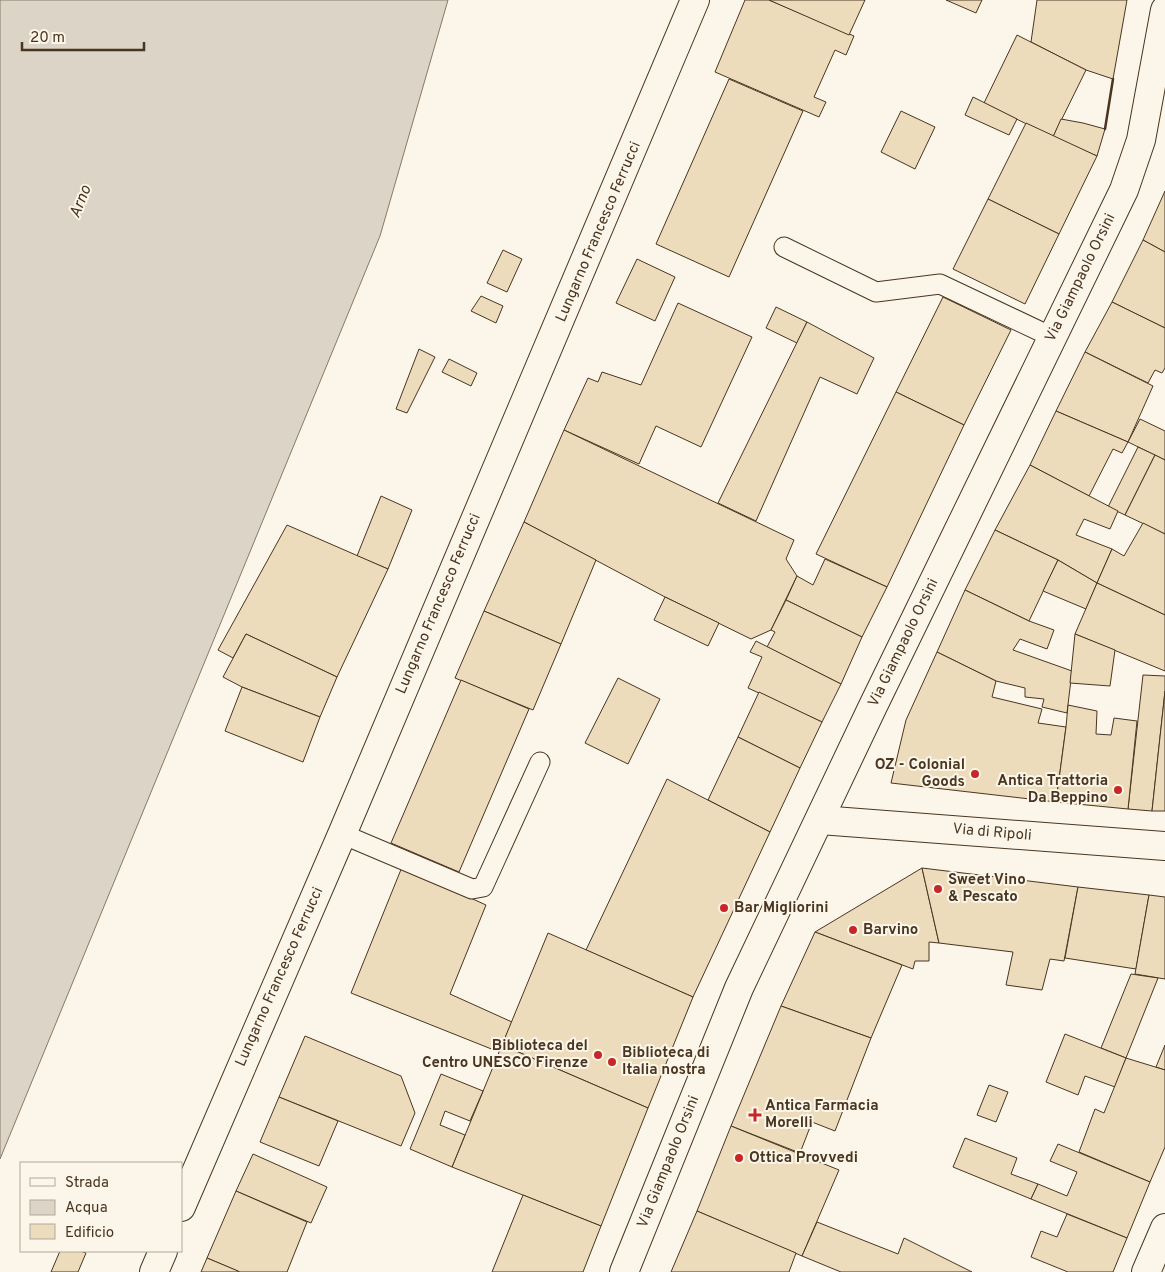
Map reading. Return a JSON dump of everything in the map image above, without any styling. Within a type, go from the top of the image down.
[{"type":"street","name":"Lungarno Francesco Ferrucci","points":[[182,1206],[556,335],[695,0]]},
{"type":"street","name":"Via Giampaolo Orsini","points":[[624,1272],[739,988],[1124,190],[1141,140],[1165,10]]},
{"type":"street","name":"Via di Ripoli","points":[[820,820],[1165,846]]},
{"type":"street","points":[[1146,1272],[1165,1228]]},
{"type":"street","points":[[154,1272],[163,1252]]},
{"type":"lane","points":[[784,247],[876,292],[940,284],[1052,337]]},
{"type":"lane","points":[[342,834],[472,889],[483,887],[540,762]]},
{"type":"water","name":"Arno","points":[[0,0],[448,0],[380,236],[0,1159]]},
{"type":"building","points":[[745,0],[769,0],[854,36],[846,55],[835,50],[814,97],[826,102],[819,117],[715,72]]},
{"type":"building","points":[[769,0],[865,0],[849,35]]},
{"type":"building","points":[[946,0],[982,0],[976,13]]},
{"type":"building","points":[[1037,0],[1127,0],[1113,79],[1086,70],[1031,42]]},
{"type":"building","points":[[1017,35],[1086,70],[1053,137],[984,103]]},
{"type":"building","points":[[729,79],[803,111],[729,277],[656,244]]},
{"type":"building","points":[[973,97],[1017,119],[1009,135],[965,115]]},
{"type":"building","points":[[901,111],[935,127],[915,169],[881,152]]},
{"type":"building","points":[[1061,119],[1105,129],[1097,156],[1053,137]]},
{"type":"building","points":[[1026,123],[1097,156],[1059,234],[988,199]]},
{"type":"building","points":[[1165,191],[1165,252],[1143,240]]},
{"type":"building","points":[[988,199],[1059,234],[1025,304],[953,269]]},
{"type":"building","points":[[1143,240],[1165,252],[1165,328],[1112,302]]},
{"type":"building","points":[[503,250],[522,259],[507,292],[487,283]]},
{"type":"building","points":[[637,259],[675,277],[655,321],[616,303]]},
{"type":"building","points":[[481,296],[503,306],[496,323],[471,311]]},
{"type":"building","points":[[943,297],[1011,330],[964,425],[896,392]]},
{"type":"building","points":[[1112,302],[1165,328],[1165,368],[1162,373],[1155,370],[1148,383],[1085,352]]},
{"type":"building","points":[[678,303],[752,337],[701,447],[656,426],[639,464],[564,430],[588,378],[598,382],[602,372],[641,385]]},
{"type":"building","points":[[776,307],[807,322],[797,343],[766,328]]},
{"type":"building","points":[[807,322],[874,358],[857,394],[820,377],[756,521],[718,503]]},
{"type":"building","points":[[419,349],[435,357],[407,413],[396,409]]},
{"type":"building","points":[[1085,352],[1153,386],[1128,442],[1056,411]]},
{"type":"building","points":[[449,359],[477,373],[471,386],[442,372]]},
{"type":"building","points":[[896,392],[964,425],[887,587],[816,554]]},
{"type":"building","points":[[1056,411],[1128,442],[1122,453],[1113,449],[1089,496],[1030,465]]},
{"type":"building","points":[[1140,419],[1165,431],[1165,460],[1128,442]]},
{"type":"building","points":[[564,430],[794,540],[786,559],[797,576],[771,630],[751,639],[665,597],[524,522]]},
{"type":"building","points":[[1138,447],[1155,455],[1125,515],[1108,507]]},
{"type":"building","points":[[1155,455],[1165,460],[1165,534],[1125,515]]},
{"type":"building","points":[[1030,465],[1118,511],[1110,529],[1084,519],[1076,535],[1112,549],[1097,583],[1058,560],[995,530]]},
{"type":"building","points":[[381,496],[412,510],[388,569],[357,556]]},
{"type":"building","points":[[524,522],[596,560],[561,644],[484,611]]},
{"type":"building","points":[[1143,523],[1165,534],[1165,615],[1097,583],[1112,549],[1124,556]]},
{"type":"building","points":[[287,525],[388,569],[337,677],[246,634],[233,658],[218,650]]},
{"type":"building","points":[[995,530],[1058,560],[1029,621],[965,590]]},
{"type":"building","points":[[825,559],[887,587],[862,637],[786,600],[797,576],[813,585]]},
{"type":"building","points":[[1058,560],[1097,583],[1086,609],[1043,591]]},
{"type":"building","points":[[1097,583],[1165,615],[1165,671],[1075,634]]},
{"type":"building","points":[[965,590],[1029,621],[1054,630],[1047,649],[1020,639],[1013,650],[1072,671],[1067,713],[1042,707],[1044,699],[1025,697],[1025,688],[996,681],[937,652]]},
{"type":"building","points":[[665,597],[719,623],[708,646],[654,620]]},
{"type":"building","points":[[786,600],[862,637],[841,684],[767,647],[775,632],[771,630]]},
{"type":"building","points":[[484,611],[561,644],[533,710],[455,678]]},
{"type":"building","points":[[246,634],[337,677],[320,717],[242,687],[223,677]]},
{"type":"building","points":[[1075,634],[1115,650],[1110,686],[1070,683]]},
{"type":"building","points":[[756,641],[841,684],[822,722],[748,688],[762,657],[750,652]]},
{"type":"building","points":[[937,652],[996,681],[992,697],[1042,709],[1038,723],[1066,727],[1056,802],[891,783],[906,720]]},
{"type":"building","points":[[1143,675],[1165,676],[1152,811],[1128,809]]},
{"type":"building","points":[[618,678],[660,699],[628,764],[585,743]]},
{"type":"building","points":[[461,680],[529,709],[459,872],[391,843]]},
{"type":"building","points":[[242,687],[320,717],[303,762],[225,731]]},
{"type":"building","points":[[1165,691],[1165,811],[1152,811]]},
{"type":"building","points":[[759,692],[822,722],[800,768],[738,737]]},
{"type":"building","points":[[1068,705],[1097,711],[1096,734],[1111,735],[1114,718],[1137,721],[1128,809],[1056,802]]},
{"type":"building","points":[[738,737],[800,768],[770,832],[708,800]]},
{"type":"building","points":[[667,779],[770,832],[693,997],[586,950]]},
{"type":"building","points":[[402,867],[486,905],[450,994],[512,1022],[499,1052],[351,993]]},
{"type":"building","points":[[922,868],[939,943],[929,942],[929,961],[915,961],[913,969],[815,932]]},
{"type":"building","points":[[922,868],[1078,887],[1064,961],[1050,959],[1042,990],[1006,985],[1013,952],[939,943]]},
{"type":"building","points":[[1078,887],[1149,895],[1136,969],[1065,958]]},
{"type":"building","points":[[1149,895],[1165,897],[1165,979],[1135,974]]},
{"type":"building","points":[[815,932],[902,965],[871,1038],[781,1006]]},
{"type":"building","points":[[548,933],[693,997],[648,1108],[502,1045]]},
{"type":"building","points":[[1131,974],[1158,978],[1126,1058],[1101,1048]]},
{"type":"building","points":[[781,1006],[871,1038],[835,1131],[812,1122],[800,1153],[731,1126]]},
{"type":"building","points":[[1065,1034],[1126,1058],[1115,1087],[1085,1076],[1078,1095],[1046,1082]]},
{"type":"building","points":[[305,1036],[401,1076],[415,1113],[401,1146],[279,1097]]},
{"type":"building","points":[[502,1045],[648,1108],[601,1226],[452,1167]]},
{"type":"building","points":[[1165,1045],[1165,1070],[1156,1067]]},
{"type":"building","points":[[1126,1058],[1165,1070],[1165,1147],[1150,1182],[1079,1152],[1095,1109],[1104,1113]]},
{"type":"building","points":[[441,1074],[483,1091],[470,1121],[445,1111],[440,1125],[465,1135],[452,1167],[410,1149]]},
{"type":"building","points":[[989,1085],[1008,1092],[996,1122],[977,1115]]},
{"type":"building","points":[[279,1097],[338,1121],[319,1166],[260,1142]]},
{"type":"building","points":[[731,1126],[839,1170],[802,1256],[697,1211]]},
{"type":"building","points":[[965,1138],[1017,1158],[1011,1174],[1038,1184],[1031,1199],[953,1167]]},
{"type":"building","points":[[1058,1144],[1150,1182],[1127,1238],[1031,1199],[1038,1184],[1067,1196],[1077,1172],[1050,1161]]},
{"type":"building","points":[[253,1154],[327,1187],[311,1223],[236,1191]]},
{"type":"building","points":[[236,1191],[307,1222],[287,1272],[240,1272],[207,1258]]},
{"type":"building","points":[[523,1195],[601,1226],[583,1272],[492,1272]]},
{"type":"building","points":[[697,1211],[796,1253],[789,1272],[671,1272]]},
{"type":"building","points":[[1067,1214],[1127,1238],[1113,1272],[1068,1272],[1031,1257],[1041,1231],[1057,1237]]},
{"type":"building","points":[[817,1222],[898,1254],[904,1238],[972,1272],[841,1272],[802,1256]]},
{"type":"building","points":[[60,1252],[86,1253],[78,1272],[51,1272]]},
{"type":"building","points":[[207,1258],[238,1271],[238,1272],[201,1272]]},
{"type":"wall","points":[[1105,129],[1113,79]]},
{"type":"place","name":"OZ - Colonial Goods","points":[[975,774]]},
{"type":"place","name":"Antica Trattoria Da Beppino","points":[[1118,790]]},
{"type":"place","name":"Sweet Vino & Pescato","points":[[938,889]]},
{"type":"place","name":"Bar Migliorini","points":[[724,908]]},
{"type":"place","name":"Barvino","points":[[853,930]]},
{"type":"place","name":"Biblioteca del Centro UNESCO Firenze","points":[[598,1055]]},
{"type":"place","name":"Biblioteca di Italia nostra","points":[[612,1062]]},
{"type":"place","name":"Antica Farmacia Morelli","points":[[755,1115]]},
{"type":"place","name":"Ottica Provvedi","points":[[739,1158]]}]
